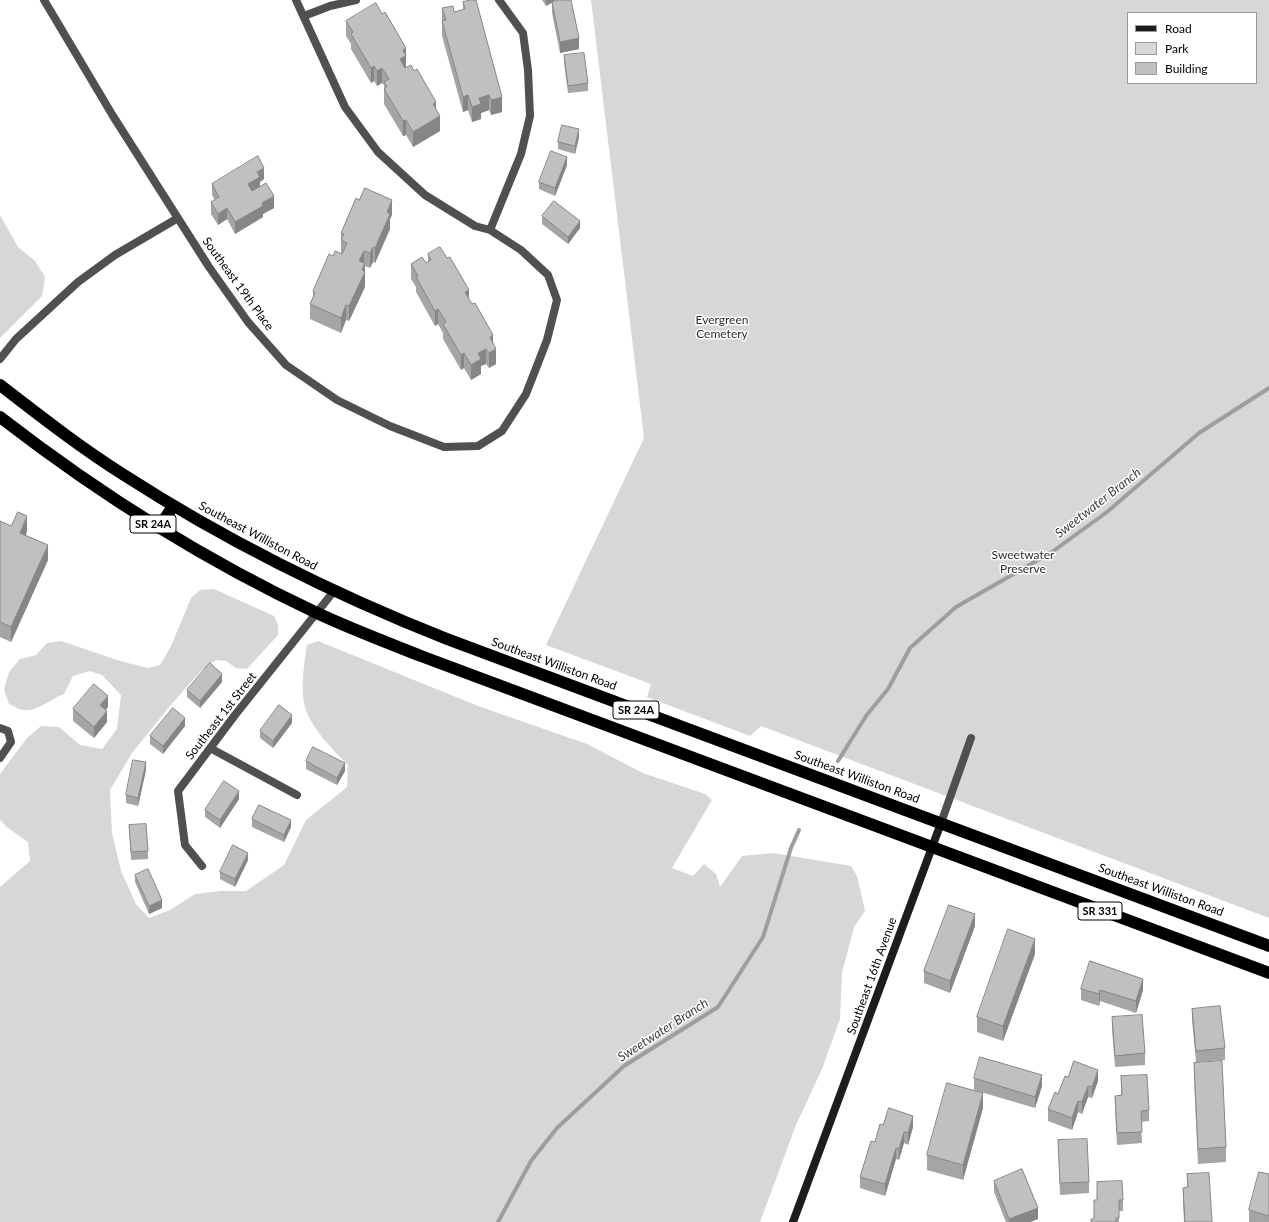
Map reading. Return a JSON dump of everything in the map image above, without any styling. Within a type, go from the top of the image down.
[{"type":"highway","name":"Southeast Williston Road","points":[[0,385],[123,475],[173,506],[253,551],[388,616],[1269,946]]},
{"type":"highway","name":"SR 24A","points":[[0,417],[62,464],[160,528],[206,555],[317,613],[421,656],[932,848]]},
{"type":"highway","points":[[160,528],[173,506]]},
{"type":"highway","name":"SR 331","points":[[932,848],[1269,973]]},
{"type":"main road","name":"Southeast 16th Avenue","points":[[793,1222],[941,823]]},
{"type":"street","name":"Southeast 19th Place","points":[[44,0],[110,111],[209,267],[248,322],[286,365],[337,400],[390,426],[444,447],[478,446],[502,431],[526,394],[547,340],[557,300],[548,275],[522,250],[490,230],[475,226],[425,196],[378,152],[345,107],[296,0]]},
{"type":"street","points":[[304,16],[330,6],[356,0]]},
{"type":"street","points":[[490,230],[521,154],[530,116],[528,70],[523,34],[499,0]]},
{"type":"street","points":[[0,359],[16,339],[78,282],[115,255],[178,218]]},
{"type":"street","name":"Southeast 1st Street","points":[[202,866],[185,845],[178,791],[235,715],[334,591]]},
{"type":"street","points":[[0,728],[8,731],[11,742],[0,758]]},
{"type":"street","name":"Southeast 16th Avenue","points":[[941,823],[971,738]]},
{"type":"street","points":[[210,748],[298,795]]},
{"type":"green space","name":"Sweetwater Preserve","points":[[591,0],[1269,0],[1269,918],[761,726],[750,736],[647,697],[651,684],[546,645],[644,438]]},
{"type":"green space","points":[[0,215],[18,247],[35,261],[45,277],[42,296],[0,338]]},
{"type":"green space","points":[[214,589],[274,616],[278,625],[278,635],[247,669],[236,668],[226,661],[216,660],[200,672],[169,707],[132,753],[110,790],[112,833],[121,871],[136,904],[149,918],[170,910],[195,894],[221,891],[246,891],[284,865],[306,820],[347,787],[348,765],[322,737],[310,720],[304,703],[303,682],[307,645],[318,641],[478,706],[587,744],[643,773],[705,794],[712,800],[672,868],[693,876],[704,864],[716,874],[720,887],[742,856],[773,853],[851,866],[857,876],[865,911],[854,927],[842,973],[840,1019],[822,1069],[796,1125],[760,1222],[0,1222],[0,887],[30,861],[28,842],[8,828],[0,820],[0,774],[27,738],[41,726],[59,727],[80,745],[102,749],[117,729],[121,695],[102,675],[90,671],[73,676],[64,694],[34,709],[22,710],[9,704],[4,689],[9,672],[20,659],[36,655],[47,643],[61,641],[120,661],[148,668],[160,665],[171,646],[191,598],[200,590]]},
{"type":"building","points":[[476,0],[502,97],[491,100],[489,95],[479,98],[481,104],[472,107],[468,95],[463,97],[442,21],[446,20],[442,8],[453,6],[454,12],[465,9],[463,2]]},
{"type":"building","points":[[571,0],[579,38],[560,42],[552,2]]},
{"type":"building","points":[[376,3],[382,14],[385,12],[406,48],[403,50],[406,56],[400,59],[405,68],[411,65],[414,71],[417,69],[436,102],[433,104],[440,116],[413,132],[406,120],[403,121],[384,89],[387,87],[384,82],[389,79],[382,68],[377,71],[374,66],[371,68],[351,34],[353,32],[346,21]]},
{"type":"building","points":[[584,53],[588,83],[568,86],[564,55]]},
{"type":"building","points":[[562,125],[579,129],[575,146],[558,142]]},
{"type":"building","points":[[551,151],[567,157],[555,188],[539,182]]},
{"type":"building","points":[[258,156],[264,168],[257,172],[260,177],[248,184],[252,191],[266,183],[274,196],[262,203],[263,206],[235,222],[227,208],[218,214],[211,202],[219,197],[212,184]]},
{"type":"building","points":[[365,188],[392,200],[387,212],[390,214],[375,248],[373,247],[370,253],[364,251],[359,261],[365,263],[362,270],[365,272],[349,306],[346,305],[341,318],[310,304],[315,293],[313,291],[329,254],[333,256],[335,251],[342,254],[347,243],[341,240],[344,234],[341,233],[356,198],[359,200]]},
{"type":"building","points":[[554,201],[580,221],[568,237],[542,216]]},
{"type":"building","points":[[440,247],[447,258],[450,257],[469,290],[465,292],[472,304],[475,303],[493,335],[490,337],[496,349],[489,353],[486,349],[478,353],[481,359],[471,365],[464,353],[461,355],[443,324],[446,322],[438,309],[435,311],[416,277],[418,276],[411,264],[422,257],[426,263],[431,260],[428,254]]},
{"type":"building","points":[[18,512],[27,516],[20,533],[48,545],[11,627],[0,622],[0,521],[11,526]]},
{"type":"building","points":[[210,663],[222,674],[200,701],[187,690]]},
{"type":"building","points":[[94,684],[108,696],[100,705],[107,711],[94,727],[73,709]]},
{"type":"building","points":[[279,705],[292,715],[273,741],[260,731]]},
{"type":"building","points":[[173,708],[185,718],[163,746],[150,736]]},
{"type":"building","points":[[313,747],[345,763],[337,778],[306,761]]},
{"type":"building","points":[[133,760],[146,762],[138,798],[126,795]]},
{"type":"building","points":[[224,781],[239,791],[220,820],[205,810]]},
{"type":"building","points":[[259,805],[291,820],[284,835],[252,819]]},
{"type":"building","points":[[146,824],[148,851],[131,852],[129,825]]},
{"type":"building","points":[[233,845],[248,853],[235,879],[220,872]]},
{"type":"building","points":[[148,869],[162,900],[149,906],[135,875]]},
{"type":"building","points":[[949,905],[975,914],[950,981],[924,971]]},
{"type":"building","points":[[1008,929],[1035,939],[1003,1026],[977,1017]]},
{"type":"building","points":[[1090,961],[1143,979],[1136,1001],[1100,990],[1099,994],[1081,989]]},
{"type":"building","points":[[1220,1006],[1225,1048],[1196,1051],[1192,1009]]},
{"type":"building","points":[[1142,1015],[1145,1053],[1115,1056],[1112,1017]]},
{"type":"building","points":[[980,1057],[1042,1075],[1035,1097],[974,1078]]},
{"type":"building","points":[[1074,1061],[1098,1070],[1092,1087],[1088,1086],[1082,1102],[1078,1101],[1072,1118],[1048,1109],[1055,1092],[1058,1094],[1065,1076],[1068,1077]]},
{"type":"building","points":[[1222,1061],[1226,1147],[1198,1149],[1194,1063]]},
{"type":"building","points":[[1147,1075],[1149,1110],[1141,1111],[1142,1132],[1117,1133],[1115,1096],[1122,1095],[1121,1076]]},
{"type":"building","points":[[947,1083],[983,1093],[963,1165],[927,1155]]},
{"type":"building","points":[[889,1108],[913,1116],[908,1133],[904,1132],[899,1149],[896,1148],[885,1184],[860,1177],[871,1141],[875,1142],[880,1124],[883,1125]]},
{"type":"building","points":[[1087,1139],[1089,1182],[1060,1183],[1058,1140]]},
{"type":"building","points":[[1022,1169],[1038,1208],[1009,1219],[994,1181]]},
{"type":"building","points":[[1259,1172],[1269,1174],[1269,1216],[1249,1210]]},
{"type":"building","points":[[1209,1173],[1212,1222],[1185,1222],[1183,1188],[1188,1187],[1187,1174]]},
{"type":"building","points":[[1122,1181],[1123,1200],[1119,1200],[1119,1218],[1116,1218],[1116,1222],[1091,1222],[1091,1219],[1094,1219],[1094,1200],[1097,1200],[1097,1182]]},
{"type":"waterway","name":"Sweetwater Branch","points":[[838,761],[866,716],[888,689],[910,648],[956,607],[1052,552],[1107,512],[1199,433],[1269,388]]},
{"type":"waterway","name":"Sweetwater Branch","points":[[498,1222],[531,1161],[557,1128],[624,1066],[718,1007],[763,937],[791,848],[799,830]]},
{"type":"park label","name":"Evergreen Cemetery","points":[[722,327]]}]
